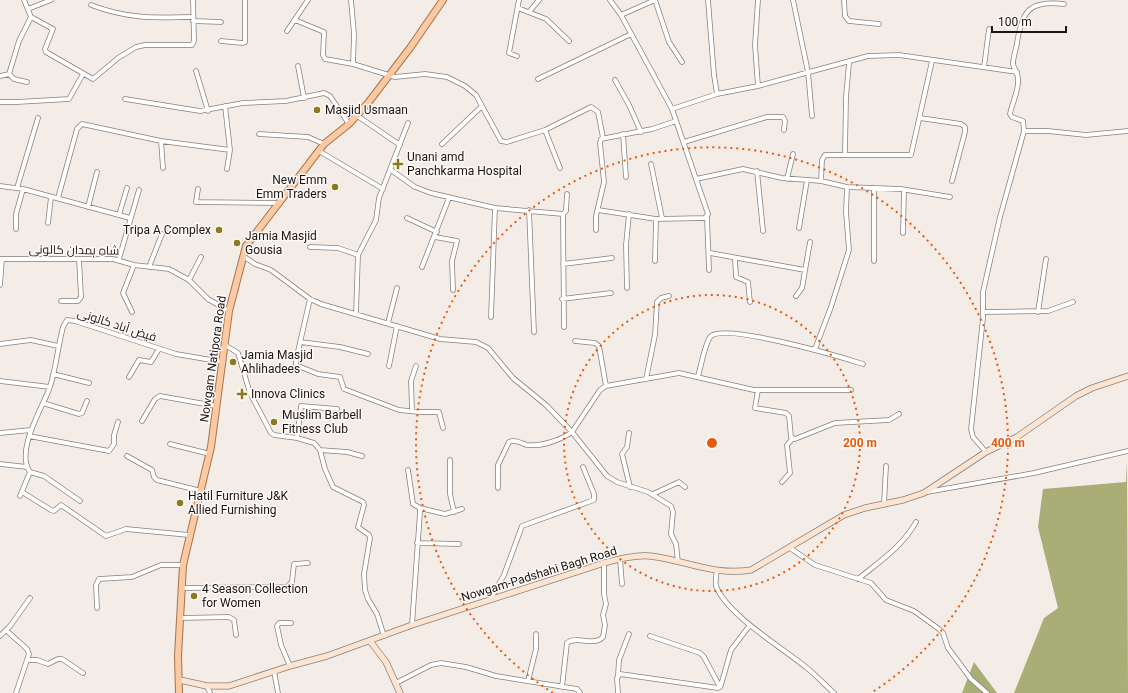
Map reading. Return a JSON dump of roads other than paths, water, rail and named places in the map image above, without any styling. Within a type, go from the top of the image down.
[{"type":"main road","name":"Nowgam Natipora Road","points":[[179,693],[180,680],[178,656],[183,565],[189,535],[210,454],[229,311],[243,256],[253,236],[280,203],[294,181],[324,144],[349,124],[389,76],[443,0]]},
{"type":"main road","name":"Nowgam-Padshahi Bagh Road","points":[[180,680],[207,686],[229,686],[290,666],[327,656],[412,625],[620,559],[650,556],[716,571],[735,572],[751,570],[790,548],[834,520],[856,510],[924,493],[986,452],[1017,437],[1076,396],[1092,388],[1127,376]]},
{"type":"main road","points":[[370,641],[386,662],[400,693]]},
{"type":"street","points":[[24,0],[31,16],[53,29],[45,49],[46,52],[94,79],[118,58],[141,46],[192,45],[194,41],[193,0]]},
{"type":"street","points":[[28,9],[51,0]]},
{"type":"street","points":[[221,41],[245,42],[244,0]]},
{"type":"street","points":[[287,31],[308,0]]},
{"type":"street","points":[[351,0],[354,34],[353,64]]},
{"type":"street","points":[[517,56],[509,54],[519,0]]},
{"type":"street","points":[[529,12],[539,0]]},
{"type":"street","points":[[610,0],[621,15],[672,109],[707,211],[710,254],[709,270]]},
{"type":"street","points":[[621,15],[655,0],[669,42],[682,62]]},
{"type":"street","points":[[708,0],[717,94]]},
{"type":"street","points":[[758,0],[755,45],[758,86]]},
{"type":"street","points":[[793,0],[808,72],[812,116]]},
{"type":"street","points":[[844,0],[845,16],[849,22],[879,24]]},
{"type":"street","points":[[986,452],[973,437],[971,429],[984,312],[983,292],[991,252],[1024,131],[1024,122],[1012,117],[1010,114],[1018,86],[1017,72],[1013,64],[1018,33],[1024,16],[1030,9],[1046,2],[1064,4]]},
{"type":"street","points":[[91,5],[112,13],[134,17],[193,19],[221,22]]},
{"type":"street","points":[[518,8],[546,19],[569,41]]},
{"type":"street","points":[[9,74],[19,41],[31,16]]},
{"type":"street","points":[[295,20],[324,32],[323,58],[353,64],[389,76],[405,77],[430,74],[447,77],[472,92],[502,142],[507,142],[545,130],[594,108],[598,112],[603,138],[600,143],[603,188],[598,210],[596,230]]},
{"type":"street","points":[[984,67],[989,29]]},
{"type":"street","points":[[538,79],[631,34]]},
{"type":"street","points":[[672,109],[717,94],[758,86],[808,72],[849,63],[868,56],[898,55],[1017,72]]},
{"type":"street","points":[[821,181],[823,157],[826,155],[910,156],[913,152],[932,61]]},
{"type":"street","points":[[845,156],[846,97],[849,63]]},
{"type":"street","points":[[298,66],[304,98]]},
{"type":"street","points":[[196,71],[208,111]]},
{"type":"street","points":[[0,76],[9,74]]},
{"type":"street","points":[[9,74],[14,79],[26,82]]},
{"type":"street","points":[[0,102],[69,99],[83,74]]},
{"type":"street","points":[[615,80],[629,105],[641,132]]},
{"type":"street","points":[[125,99],[190,110],[208,111],[243,103],[286,101],[324,94],[329,95],[349,124]]},
{"type":"street","points":[[225,106],[230,150],[227,170]]},
{"type":"street","points":[[442,144],[481,107]]},
{"type":"street","points":[[356,116],[400,145]]},
{"type":"street","points":[[684,142],[767,117],[783,117],[785,121],[784,130]]},
{"type":"street","points":[[18,188],[38,118]]},
{"type":"street","points":[[920,118],[961,124],[965,126],[965,132],[952,181]]},
{"type":"street","points":[[603,138],[641,132],[676,121]]},
{"type":"street","points":[[356,314],[358,255],[376,220],[378,201],[408,123]]},
{"type":"street","points":[[58,198],[80,124],[161,141],[230,150]]},
{"type":"street","points":[[545,130],[560,168]]},
{"type":"street","points":[[1024,131],[1086,135],[1128,131]]},
{"type":"street","points":[[259,134],[308,137],[324,144]]},
{"type":"street","points":[[623,134],[626,176]]},
{"type":"street","points":[[161,141],[163,168]]},
{"type":"street","points":[[319,151],[383,189]]},
{"type":"street","points":[[788,179],[793,154]]},
{"type":"street","points":[[651,164],[662,218]]},
{"type":"street","points":[[391,170],[419,189],[449,198],[495,208],[563,214]]},
{"type":"street","points":[[696,179],[736,170],[758,172],[788,179],[821,181],[847,187],[904,190],[950,197]]},
{"type":"street","points":[[88,207],[97,172]]},
{"type":"street","points":[[758,172],[763,231]]},
{"type":"street","points":[[799,228],[807,180]]},
{"type":"street","points":[[0,186],[23,189],[130,218]]},
{"type":"street","points":[[815,349],[831,307],[849,250],[846,212],[847,187]]},
{"type":"street","points":[[119,215],[127,188]]},
{"type":"street","points":[[198,188],[196,202],[280,203]]},
{"type":"street","points":[[874,188],[874,261]]},
{"type":"street","points":[[16,229],[16,214],[23,189]]},
{"type":"street","points":[[119,260],[139,190]]},
{"type":"street","points":[[903,233],[904,190]]},
{"type":"street","points":[[564,327],[562,299],[563,214],[566,211],[568,194]]},
{"type":"street","points":[[48,223],[51,197]]},
{"type":"street","points":[[422,267],[449,198]]},
{"type":"street","points":[[491,317],[495,208]]},
{"type":"street","points":[[529,210],[534,332]]},
{"type":"street","points":[[598,210],[656,219],[707,217]]},
{"type":"street","points":[[627,288],[626,245],[629,214]]},
{"type":"street","points":[[407,218],[436,234],[456,241],[452,261],[453,290]]},
{"type":"street","points":[[655,261],[656,219]]},
{"type":"street","points":[[149,267],[162,234]]},
{"type":"street","points":[[796,296],[801,290],[810,242]]},
{"type":"street","points":[[310,247],[338,248],[358,255]]},
{"type":"street","points":[[710,254],[805,270]]},
{"type":"street","points":[[243,256],[256,264],[271,270],[310,299],[326,306],[440,338],[484,345],[492,352],[513,378],[546,405],[572,432],[607,476],[617,482],[653,494],[672,509],[670,530],[676,544],[678,562]]},
{"type":"street","points":[[189,280],[201,257]]},
{"type":"street","points":[[562,264],[612,258]]},
{"type":"street","points":[[735,258],[736,277],[748,282],[750,302]]},
{"type":"street","points":[[0,285],[1,259]]},
{"type":"street","name":"شاہِ ہمدان کالونی","points":[[1,259],[119,260],[149,267],[169,269],[189,280],[208,299],[229,311]]},
{"type":"street","points":[[61,301],[78,301],[81,298],[79,259]]},
{"type":"street","points":[[1038,312],[1046,259]]},
{"type":"street","points":[[132,312],[123,290],[134,264]]},
{"type":"street","points":[[388,324],[397,288]]},
{"type":"street","points":[[562,299],[611,293]]},
{"type":"street","points":[[646,379],[655,335],[658,302],[662,298],[669,296]]},
{"type":"street","points":[[310,299],[296,360],[298,367],[318,374],[340,377],[342,387],[346,390],[394,409],[439,412],[443,428]]},
{"type":"street","points":[[984,312],[1048,311],[1073,302]]},
{"type":"street","name":"فیض آباد کالونی","points":[[26,467],[25,460],[31,430],[50,387],[58,346],[65,322],[71,320],[159,349],[223,362]]},
{"type":"street","points":[[389,366],[397,326]]},
{"type":"street","points":[[698,376],[707,343],[710,337],[716,334],[736,333],[815,349],[863,364]]},
{"type":"street","points":[[0,344],[31,340],[58,346]]},
{"type":"street","points":[[575,341],[595,343],[599,346],[606,386]]},
{"type":"street","points":[[300,342],[340,347],[368,354]]},
{"type":"street","points":[[225,345],[238,353],[250,393],[271,433],[274,435],[298,438],[314,443],[320,450],[324,469],[333,487],[364,503],[358,526],[359,529],[369,535],[370,538],[364,574],[365,590],[368,599],[377,614],[384,636]]},
{"type":"street","points":[[130,377],[138,362],[141,360],[151,362],[159,349]]},
{"type":"street","points":[[412,411],[411,381],[416,366]]},
{"type":"street","points":[[498,488],[498,465],[508,442],[512,440],[528,445],[538,444],[561,438],[572,432],[598,392],[606,386],[679,373],[698,376],[735,387],[758,390],[851,390]]},
{"type":"street","points":[[53,374],[89,383]]},
{"type":"street","points":[[0,381],[50,387]]},
{"type":"street","points":[[758,390],[755,408],[786,413],[788,416],[791,437],[793,438]]},
{"type":"street","points":[[142,421],[155,399],[160,396],[216,406]]},
{"type":"street","points":[[43,403],[79,414],[82,413],[86,401]]},
{"type":"street","points":[[298,438],[302,406],[337,410]]},
{"type":"street","points":[[782,482],[790,473],[787,445],[793,438],[797,438],[835,423],[888,420],[899,414]]},
{"type":"street","points":[[30,436],[108,451],[114,444],[114,435],[118,422]]},
{"type":"street","points":[[0,433],[31,430]]},
{"type":"street","points":[[629,433],[627,447],[622,454],[630,487]]},
{"type":"street","points":[[170,444],[210,454]]},
{"type":"street","points":[[320,450],[347,452],[362,456]]},
{"type":"street","points":[[924,493],[1034,473],[1128,451]]},
{"type":"street","points":[[127,456],[152,470],[154,477],[157,480],[201,491]]},
{"type":"street","points":[[450,460],[450,494],[454,512]]},
{"type":"street","points":[[0,464],[26,467],[30,472],[39,473],[80,501]]},
{"type":"street","points":[[884,504],[886,466]]},
{"type":"street","points":[[490,601],[504,575],[522,526],[594,500],[594,494],[584,467]]},
{"type":"street","points":[[408,470],[413,504],[420,508],[441,514],[462,509]]},
{"type":"street","points":[[30,472],[21,494],[54,511],[61,505],[106,536],[126,528],[189,535]]},
{"type":"street","points":[[653,494],[679,482],[685,487]]},
{"type":"street","points":[[412,625],[420,508]]},
{"type":"street","points":[[858,579],[897,547],[916,522]]},
{"type":"street","points":[[417,543],[459,544]]},
{"type":"street","points":[[790,548],[814,565],[871,583],[886,600],[914,611],[939,629],[943,633],[948,648],[971,679],[987,693]]},
{"type":"street","points":[[620,559],[622,584]]},
{"type":"street","points":[[181,588],[287,587],[292,582],[294,564],[308,563]]},
{"type":"street","points":[[562,687],[567,643],[571,640],[598,641],[603,637],[605,625],[603,615],[606,604],[604,594],[604,563]]},
{"type":"street","points":[[97,608],[96,585],[99,579],[132,577],[160,565],[183,565]]},
{"type":"street","points":[[716,571],[716,582],[718,589],[732,607],[750,625],[807,668],[834,693]]},
{"type":"street","points":[[0,636],[7,630],[30,598]]},
{"type":"street","points":[[180,618],[229,617],[234,620],[236,635]]},
{"type":"street","points":[[290,666],[281,645],[277,626],[280,623],[292,623]]},
{"type":"street","points":[[720,686],[731,650],[750,625]]},
{"type":"street","points":[[7,630],[27,649],[29,654],[16,693]]},
{"type":"street","points":[[528,681],[536,649],[536,634]]},
{"type":"street","points":[[618,693],[619,660],[629,634]]},
{"type":"street","points":[[650,636],[700,652],[720,686]]},
{"type":"street","points":[[28,660],[37,660],[48,664],[58,659],[83,673]]},
{"type":"street","points":[[396,683],[431,665],[441,663],[466,667],[488,674],[577,689],[580,693]]},
{"type":"street","points":[[274,671],[278,693]]},
{"type":"street","points":[[618,675],[622,674],[715,688],[720,686]]},
{"type":"street","points":[[207,686],[210,693]]},
{"type":"place","name":"Masjid Usmaan","points":[[317,110]]},
{"type":"place","name":"Unani amd Panchkarma Hospital","points":[[398,164]]},
{"type":"place","name":"New Emm Emm Traders","points":[[335,187]]},
{"type":"place","name":"Tripa A Complex","points":[[219,230]]},
{"type":"place","name":"Jamia Masjid Gousia","points":[[237,243]]},
{"type":"place","name":"Jamia Masjid Ahlihadees","points":[[233,362]]},
{"type":"place","name":"Innova Clinics","points":[[242,394]]},
{"type":"place","name":"Muslim Barbell Fitness Club","points":[[274,422]]},
{"type":"place","name":"Hatil Furniture J&K Allied Furnishing","points":[[180,503]]},
{"type":"place","name":"4 Season Collection for Women","points":[[194,596]]}]
